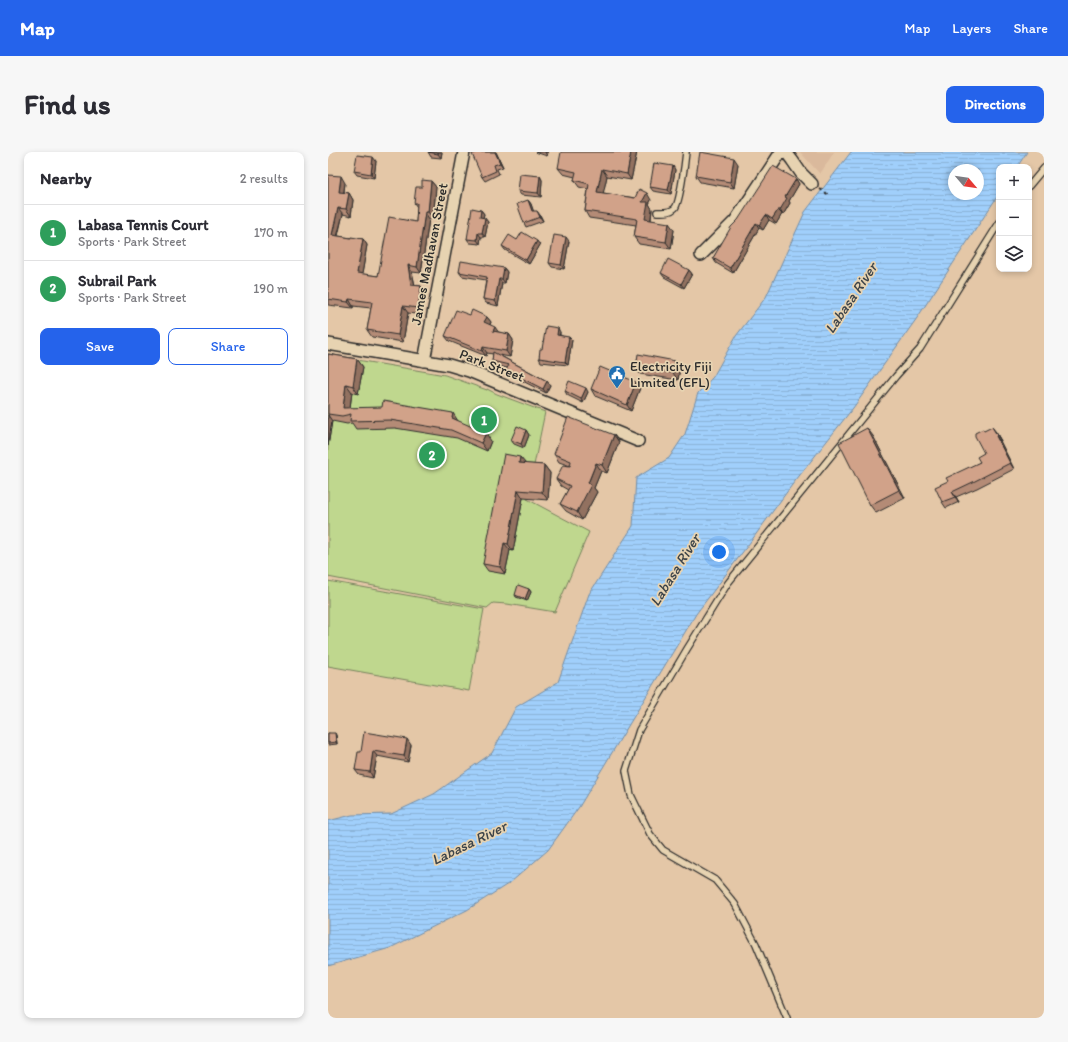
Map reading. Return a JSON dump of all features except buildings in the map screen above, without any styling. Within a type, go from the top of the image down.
[{"type":"street","name":"James Madhavan Street","points":[[424,361],[464,152]]},
{"type":"street","points":[[701,255],[735,221],[781,152]]},
{"type":"street","points":[[786,152],[801,173],[812,184]]},
{"type":"street","name":"Park Street","points":[[328,344],[449,365],[469,371],[638,441]]},
{"type":"lane","points":[[657,212],[669,212],[676,206],[686,152]]},
{"type":"lane","points":[[1032,182],[1044,168]]},
{"type":"lane","points":[[787,1018],[756,944],[735,904],[714,880],[663,850],[650,834],[631,795],[626,771],[639,730],[728,583],[891,382],[920,349],[996,228]]},
{"type":"shaded area","points":[[800,152],[834,152],[820,174]]},
{"type":"green space","points":[[328,355],[445,375],[487,389],[545,412],[527,499],[589,532],[555,612],[493,603],[487,608],[328,577]]},
{"type":"green space","points":[[328,581],[484,609],[469,691],[328,666]]},
{"type":"water","name":"Labasa River","points":[[851,152],[1027,152],[1019,164],[996,164],[996,199],[917,318],[853,408],[792,485],[696,614],[579,807],[548,850],[511,882],[467,910],[390,948],[328,966],[328,821],[352,815],[391,814],[434,794],[492,753],[516,707],[558,682],[589,594],[633,526],[636,478],[669,458],[685,434],[698,393],[713,377],[736,336],[766,297],[805,212]]},
{"type":"place","name":"Electricity Fiji Limited (EFL)","points":[[617,389]]},
{"type":"place","name":"Labasa Tennis Court","points":[[484,420]]},
{"type":"place","name":"Subrail Park","points":[[432,455]]}]
